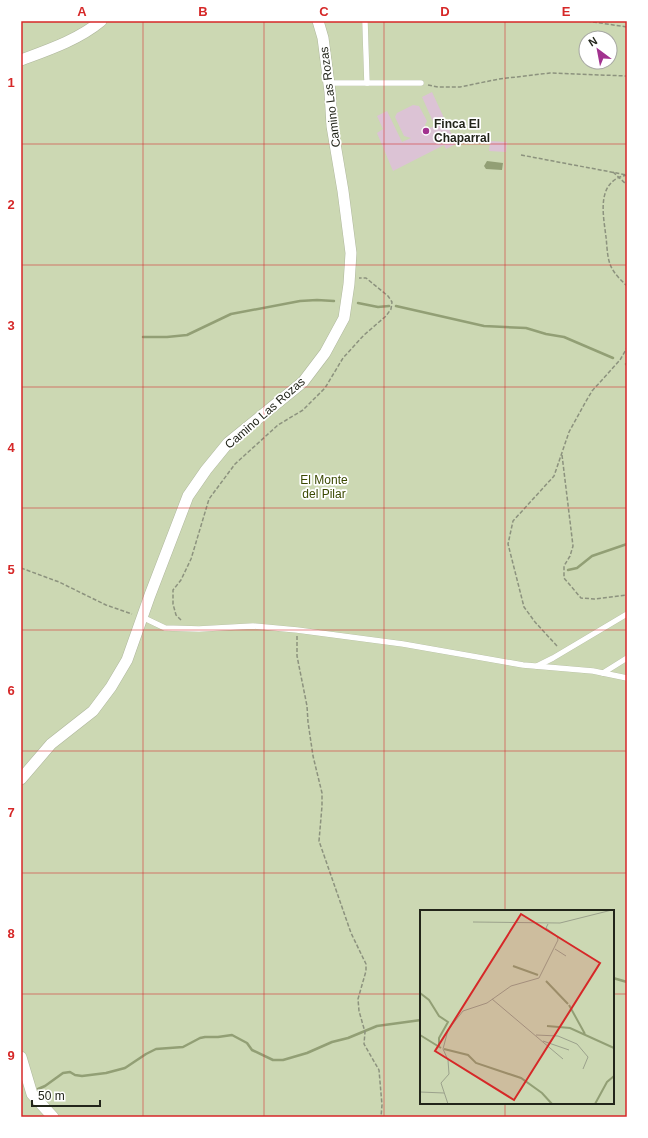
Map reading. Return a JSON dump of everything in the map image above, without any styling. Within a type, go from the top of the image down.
[{"type":"street","points":[[21,60],[89,31],[101,21]]},
{"type":"street","name":"Camino Las Rozas","points":[[21,779],[51,744],[93,711],[111,687],[127,660],[188,496],[206,470],[228,443],[303,382],[325,353],[344,318],[350,279],[351,253],[332,126],[329,83],[323,38],[318,21]]},
{"type":"street","points":[[21,1057],[32,1094],[53,1117]]},
{"type":"lane","points":[[365,22],[367,83]]},
{"type":"lane","points":[[329,83],[421,83]]},
{"type":"lane","points":[[536,666],[627,614]]},
{"type":"lane","points":[[142,617],[165,628],[189,629],[253,626],[297,630],[403,644],[462,655],[536,666],[593,671],[627,678]]},
{"type":"lane","points":[[603,673],[627,658]]},
{"type":"path","points":[[588,21],[627,27]]},
{"type":"path","points":[[421,83],[438,87],[460,87],[499,79],[550,73],[627,76]]},
{"type":"path","points":[[521,155],[627,175]]},
{"type":"path","points":[[613,172],[627,185]]},
{"type":"path","points":[[627,175],[618,177],[609,184],[604,193],[603,214],[610,265],[620,280],[627,286]]},
{"type":"path","points":[[189,629],[176,615],[173,604],[173,590],[182,580],[191,559],[209,499],[234,464],[278,425],[303,410],[325,388],[343,358],[364,335],[386,316],[391,309],[392,302],[388,296],[366,278],[350,279]]},
{"type":"path","points":[[562,652],[524,607],[508,544],[513,521],[554,476],[570,432],[592,391],[620,360],[627,348]]},
{"type":"path","points":[[562,454],[573,546],[570,556],[564,566],[564,578],[581,598],[594,599],[627,595]]},
{"type":"path","points":[[21,568],[59,582],[106,605],[142,617]]},
{"type":"path","points":[[297,630],[297,656],[307,706],[313,756],[322,793],[320,841],[351,933],[366,964],[366,971],[358,999],[359,1010],[365,1032],[364,1044],[379,1070],[382,1106],[381,1117]]},
{"type":"green space","name":"El Monte del Pilar","points":[[21,21],[627,21],[627,1117],[21,1117]]},
{"type":"shaded area","points":[[487,161],[503,163],[502,170],[486,169],[484,166]]},
{"type":"building","name":"Finca El Chaparral","points":[[432,92],[456,144],[446,149],[444,145],[393,171],[377,133],[383,129],[377,116],[387,111],[402,142],[411,138],[404,136],[395,117],[397,113],[413,105],[419,106],[427,121],[425,125],[427,129],[435,126],[422,97]]},
{"type":"building","points":[[490,141],[507,142],[506,152],[489,151]]},
{"type":"waterway","points":[[143,337],[187,335],[231,314],[300,301],[334,301]]},
{"type":"waterway","points":[[358,303],[378,307],[389,306]]},
{"type":"waterway","points":[[396,306],[484,326],[526,328],[546,334],[564,337],[613,358]]},
{"type":"waterway","points":[[568,570],[577,568],[592,556],[627,544]]},
{"type":"waterway","points":[[614,978],[627,982]]},
{"type":"waterway","points":[[38,1089],[45,1086],[63,1073],[70,1072],[75,1075],[82,1076],[106,1073],[125,1068],[156,1049],[183,1047],[205,1037],[232,1035],[247,1043],[252,1050],[273,1060],[283,1060],[307,1053],[332,1042],[348,1038],[377,1026],[420,1020]]},
{"type":"place","name":"Finca El Chaparral","points":[[426,131]]}]
